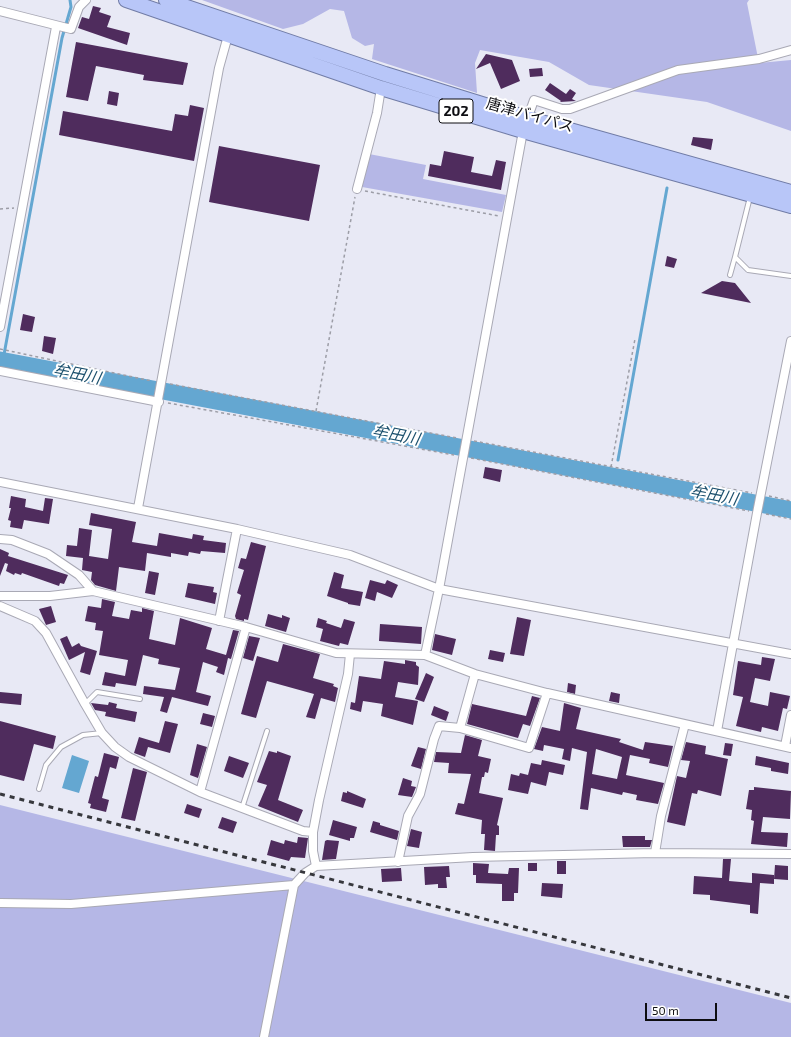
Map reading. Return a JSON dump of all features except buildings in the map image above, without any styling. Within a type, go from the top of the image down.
[{"type":"highway","name":"唐津バイパス","points":[[126,0],[384,74],[525,125],[791,206]]},
{"type":"highway","name":"唐津バイパス","points":[[166,0],[229,30],[381,88],[791,192]]},
{"type":"street","points":[[0,11],[62,28],[71,29],[79,7],[86,0]]},
{"type":"street","points":[[0,327],[22,207],[62,28]]},
{"type":"street","points":[[138,508],[219,68],[229,30]]},
{"type":"street","points":[[425,655],[439,588],[525,125],[534,100],[562,109],[570,109],[678,70],[759,59],[791,50]]},
{"type":"street","points":[[357,189],[381,88]]},
{"type":"street","points":[[717,731],[757,512],[791,341]]},
{"type":"street","points":[[0,370],[159,400]]},
{"type":"street","points":[[0,482],[138,508],[350,555],[439,588],[791,654]]},
{"type":"street","points":[[219,621],[236,529]]},
{"type":"street","points":[[0,539],[12,540],[48,554],[79,575],[93,591]]},
{"type":"street","points":[[0,596],[50,596],[93,591],[246,627],[336,653],[425,655],[475,674],[546,693],[788,747],[791,715]]},
{"type":"street","points":[[0,606],[35,621],[46,633],[102,733],[115,747],[129,757],[200,792],[303,831],[313,832]]},
{"type":"street","points":[[200,792],[246,627]]},
{"type":"street","points":[[316,866],[313,851],[313,832],[318,800],[348,674],[350,654]]},
{"type":"street","points":[[460,728],[475,674]]},
{"type":"street","points":[[398,862],[408,816],[420,794],[434,739],[439,726],[460,728],[529,748],[546,693]]},
{"type":"street","points":[[655,853],[661,816],[685,724]]},
{"type":"street","points":[[264,1037],[294,885],[305,873],[316,866],[473,857],[655,853],[791,854]]},
{"type":"street","points":[[0,903],[71,904],[294,885]]},
{"type":"lane","points":[[730,275],[751,195]]},
{"type":"lane","points":[[735,257],[748,270],[791,276]]},
{"type":"lane","points":[[85,704],[97,692],[140,699]]},
{"type":"lane","points":[[242,808],[267,731]]},
{"type":"lane","points":[[39,789],[46,765],[61,747],[83,735],[102,733]]},
{"type":"path","points":[[316,411],[357,189],[507,218]]},
{"type":"path","points":[[0,209],[22,207]]},
{"type":"path","points":[[611,467],[635,339]]},
{"type":"path","points":[[1,349],[162,384],[316,411],[791,501]]},
{"type":"path","points":[[159,400],[463,456],[791,519]]},
{"type":"shaded area","points":[[202,0],[749,0],[747,3],[759,63],[791,60],[791,131],[707,102],[589,85],[549,62],[480,50],[475,63],[477,93],[372,59],[374,44],[365,46],[352,38],[344,11],[330,9],[303,24],[283,29]]},
{"type":"shaded area","points":[[369,154],[426,165],[423,179],[506,195],[502,212],[362,187]]},
{"type":"shaded area","points":[[72,755],[89,761],[79,793],[62,788]]},
{"type":"shaded area","points":[[0,805],[791,1003],[791,1037],[0,1037]]},
{"type":"waterway","points":[[3,360],[62,38],[71,7],[70,0]]},
{"type":"waterway","points":[[618,460],[667,188]]},
{"type":"waterway","name":"牟田川","points":[[0,360],[791,510]]},
{"type":"railway","points":[[0,794],[791,998]]}]
